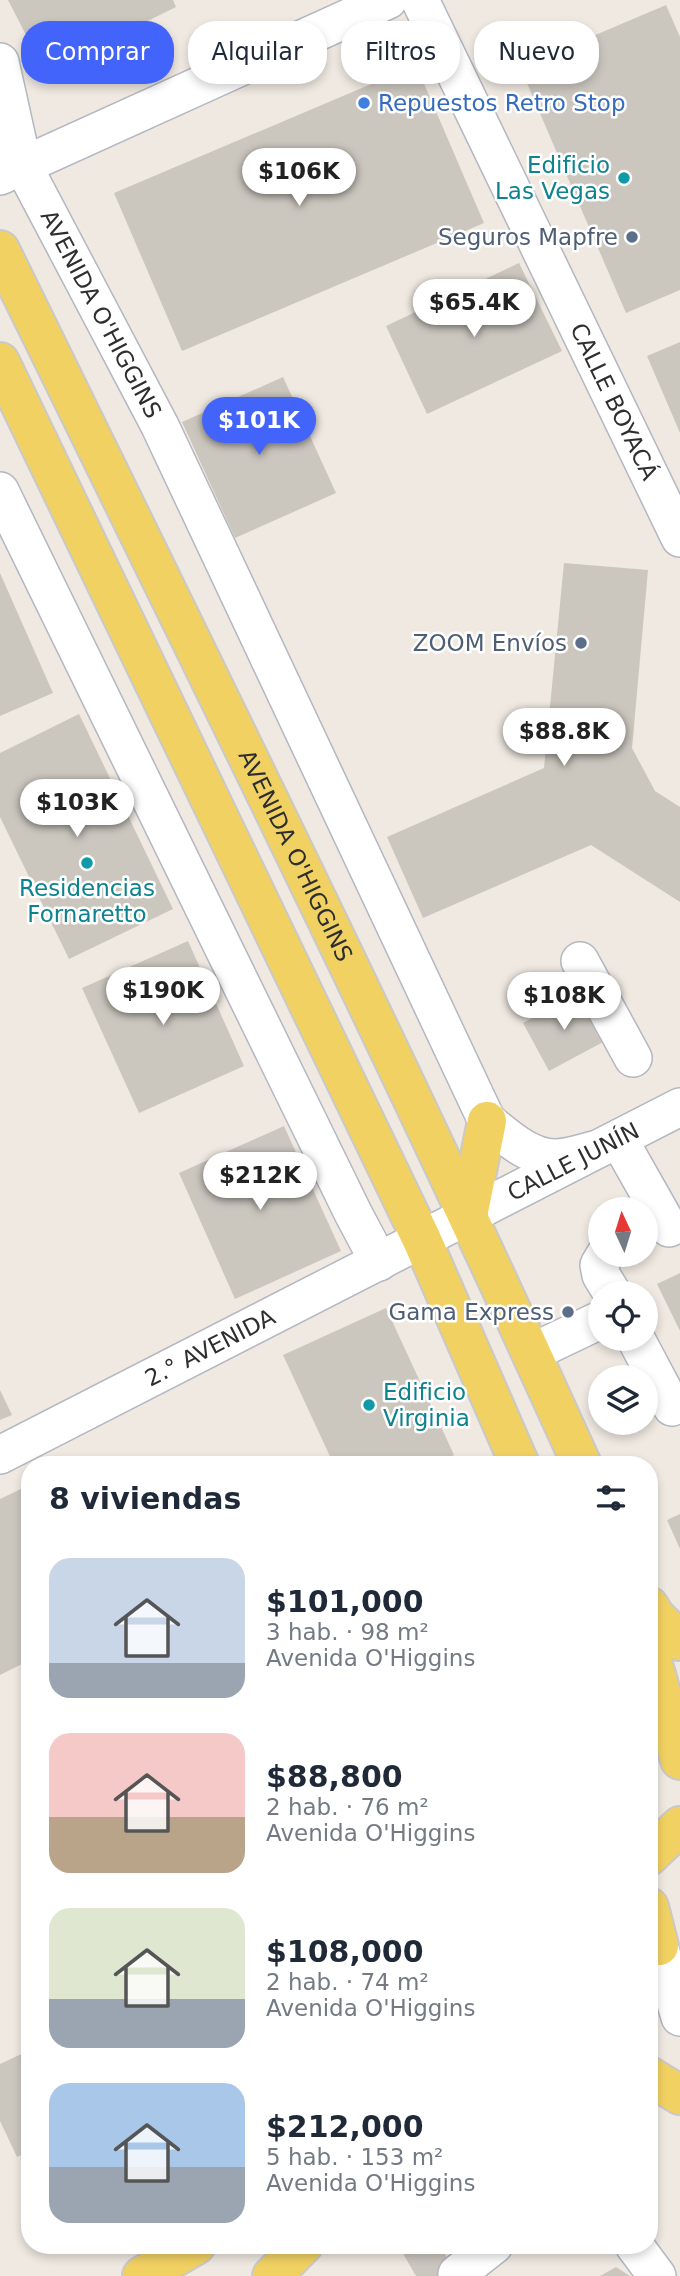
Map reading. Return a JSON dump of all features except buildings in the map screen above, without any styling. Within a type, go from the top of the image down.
[{"type":"main road","name":"AVENIDA O'HIGGINS","points":[[0,250],[468,1216],[578,1456]]},
{"type":"main road","points":[[0,362],[422,1240],[516,1456]]},
{"type":"main road","points":[[468,1216],[487,1121]]},
{"type":"main road","points":[[658,1619],[680,1641]]},
{"type":"main road","points":[[658,1682],[680,1760]]},
{"type":"main road","points":[[658,1847],[680,1826]]},
{"type":"main road","points":[[658,2082],[680,2095]]},
{"type":"main road","points":[[142,2276],[180,2254]]},
{"type":"main road","points":[[272,2276],[294,2254]]},
{"type":"street","points":[[0,62],[11,171],[387,0]]},
{"type":"street","name":"CALLE BOYACÁ","points":[[420,0],[680,538]]},
{"type":"street","name":"AVENIDA O'HIGGINS","points":[[0,122],[11,171],[160,426],[487,1121],[518,1145],[538,1155],[556,1158],[606,1145]]},
{"type":"street","points":[[0,491],[379,1262]]},
{"type":"street","points":[[580,961],[633,1058]]},
{"type":"street","name":"CALLE JUNÍN","points":[[422,1240],[680,1107]]},
{"type":"street","points":[[606,1145],[665,1230]]},
{"type":"street","points":[[353,1213],[422,1240]]},
{"type":"street","name":"2.° AVENIDA","points":[[0,1455],[422,1240]]},
{"type":"street","points":[[531,1353],[588,1326]]},
{"type":"street","points":[[642,1351],[672,1407]]},
{"type":"street","points":[[663,1943],[680,2017]]},
{"type":"street","points":[[457,2274],[483,2254]]},
{"type":"street","points":[[641,2254],[657,2276]]},
{"type":"place","name":"Repuestos Retro Stop","points":[[364,103]]},
{"type":"place","name":"Edificio Las Vegas","points":[[624,178]]},
{"type":"place","name":"Seguros Mapfre","points":[[632,237]]},
{"type":"place","name":"ZOOM Envíos","points":[[581,643]]},
{"type":"place","name":"Residencias Fornaretto","points":[[87,863]]},
{"type":"place","name":"Gama Express","points":[[568,1312]]},
{"type":"place","name":"Edificio Virginia","points":[[369,1405]]}]
